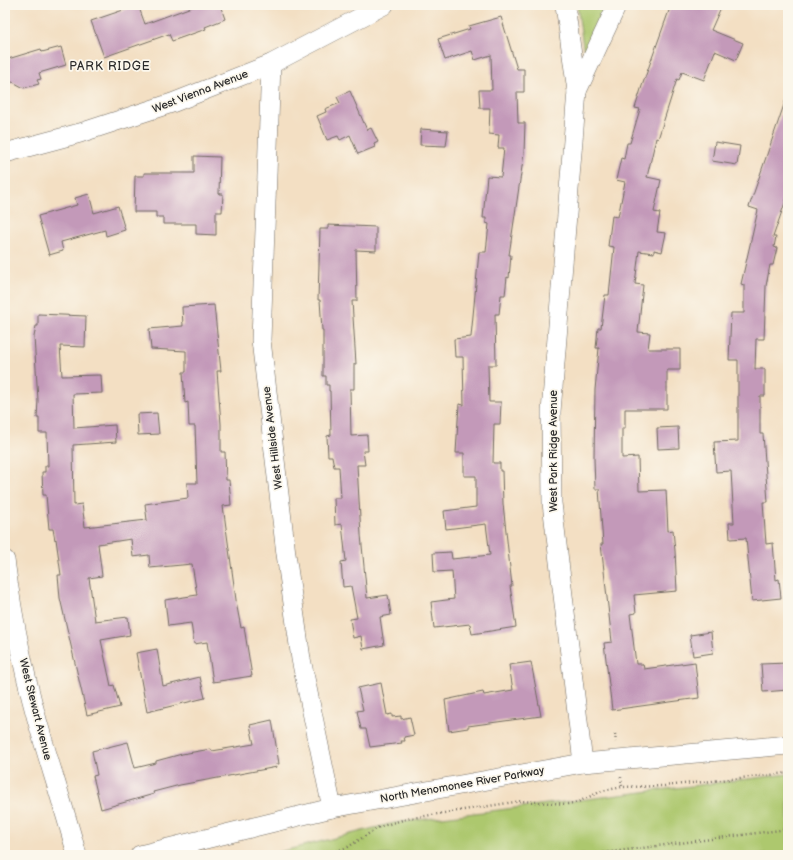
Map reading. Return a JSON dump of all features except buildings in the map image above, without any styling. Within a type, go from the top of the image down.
[{"type":"street","name":"West Vienna Avenue","points":[[5,153],[80,133],[172,103],[271,64],[384,5]]},
{"type":"street","name":"West Park Ridge Avenue","points":[[565,5],[577,91],[551,412],[552,503],[583,763]]},
{"type":"street","name":"West Park Ridge Avenue","points":[[577,91],[617,5]]},
{"type":"street","name":"West Hillside Avenue","points":[[271,64],[261,340],[286,554],[300,652],[332,808]]},
{"type":"street","name":"West Stewart Avenue","points":[[5,560],[10,603],[26,674],[43,743],[77,855]]},
{"type":"street","name":"North Menomonee River Parkway","points":[[140,855],[332,808],[583,763],[788,745]]},
{"type":"path","points":[[324,855],[348,847],[379,827],[406,819],[521,801],[568,804],[578,802],[602,791],[616,787],[664,786],[788,773]]},
{"type":"path","points":[[588,855],[788,829]]},
{"type":"green space","points":[[577,5],[606,5],[589,49],[585,50],[583,46]]},
{"type":"green space","points":[[788,774],[788,855],[267,855],[394,823]]},
{"type":"district","name":"PARK RIDGE","points":[[110,66]]}]
